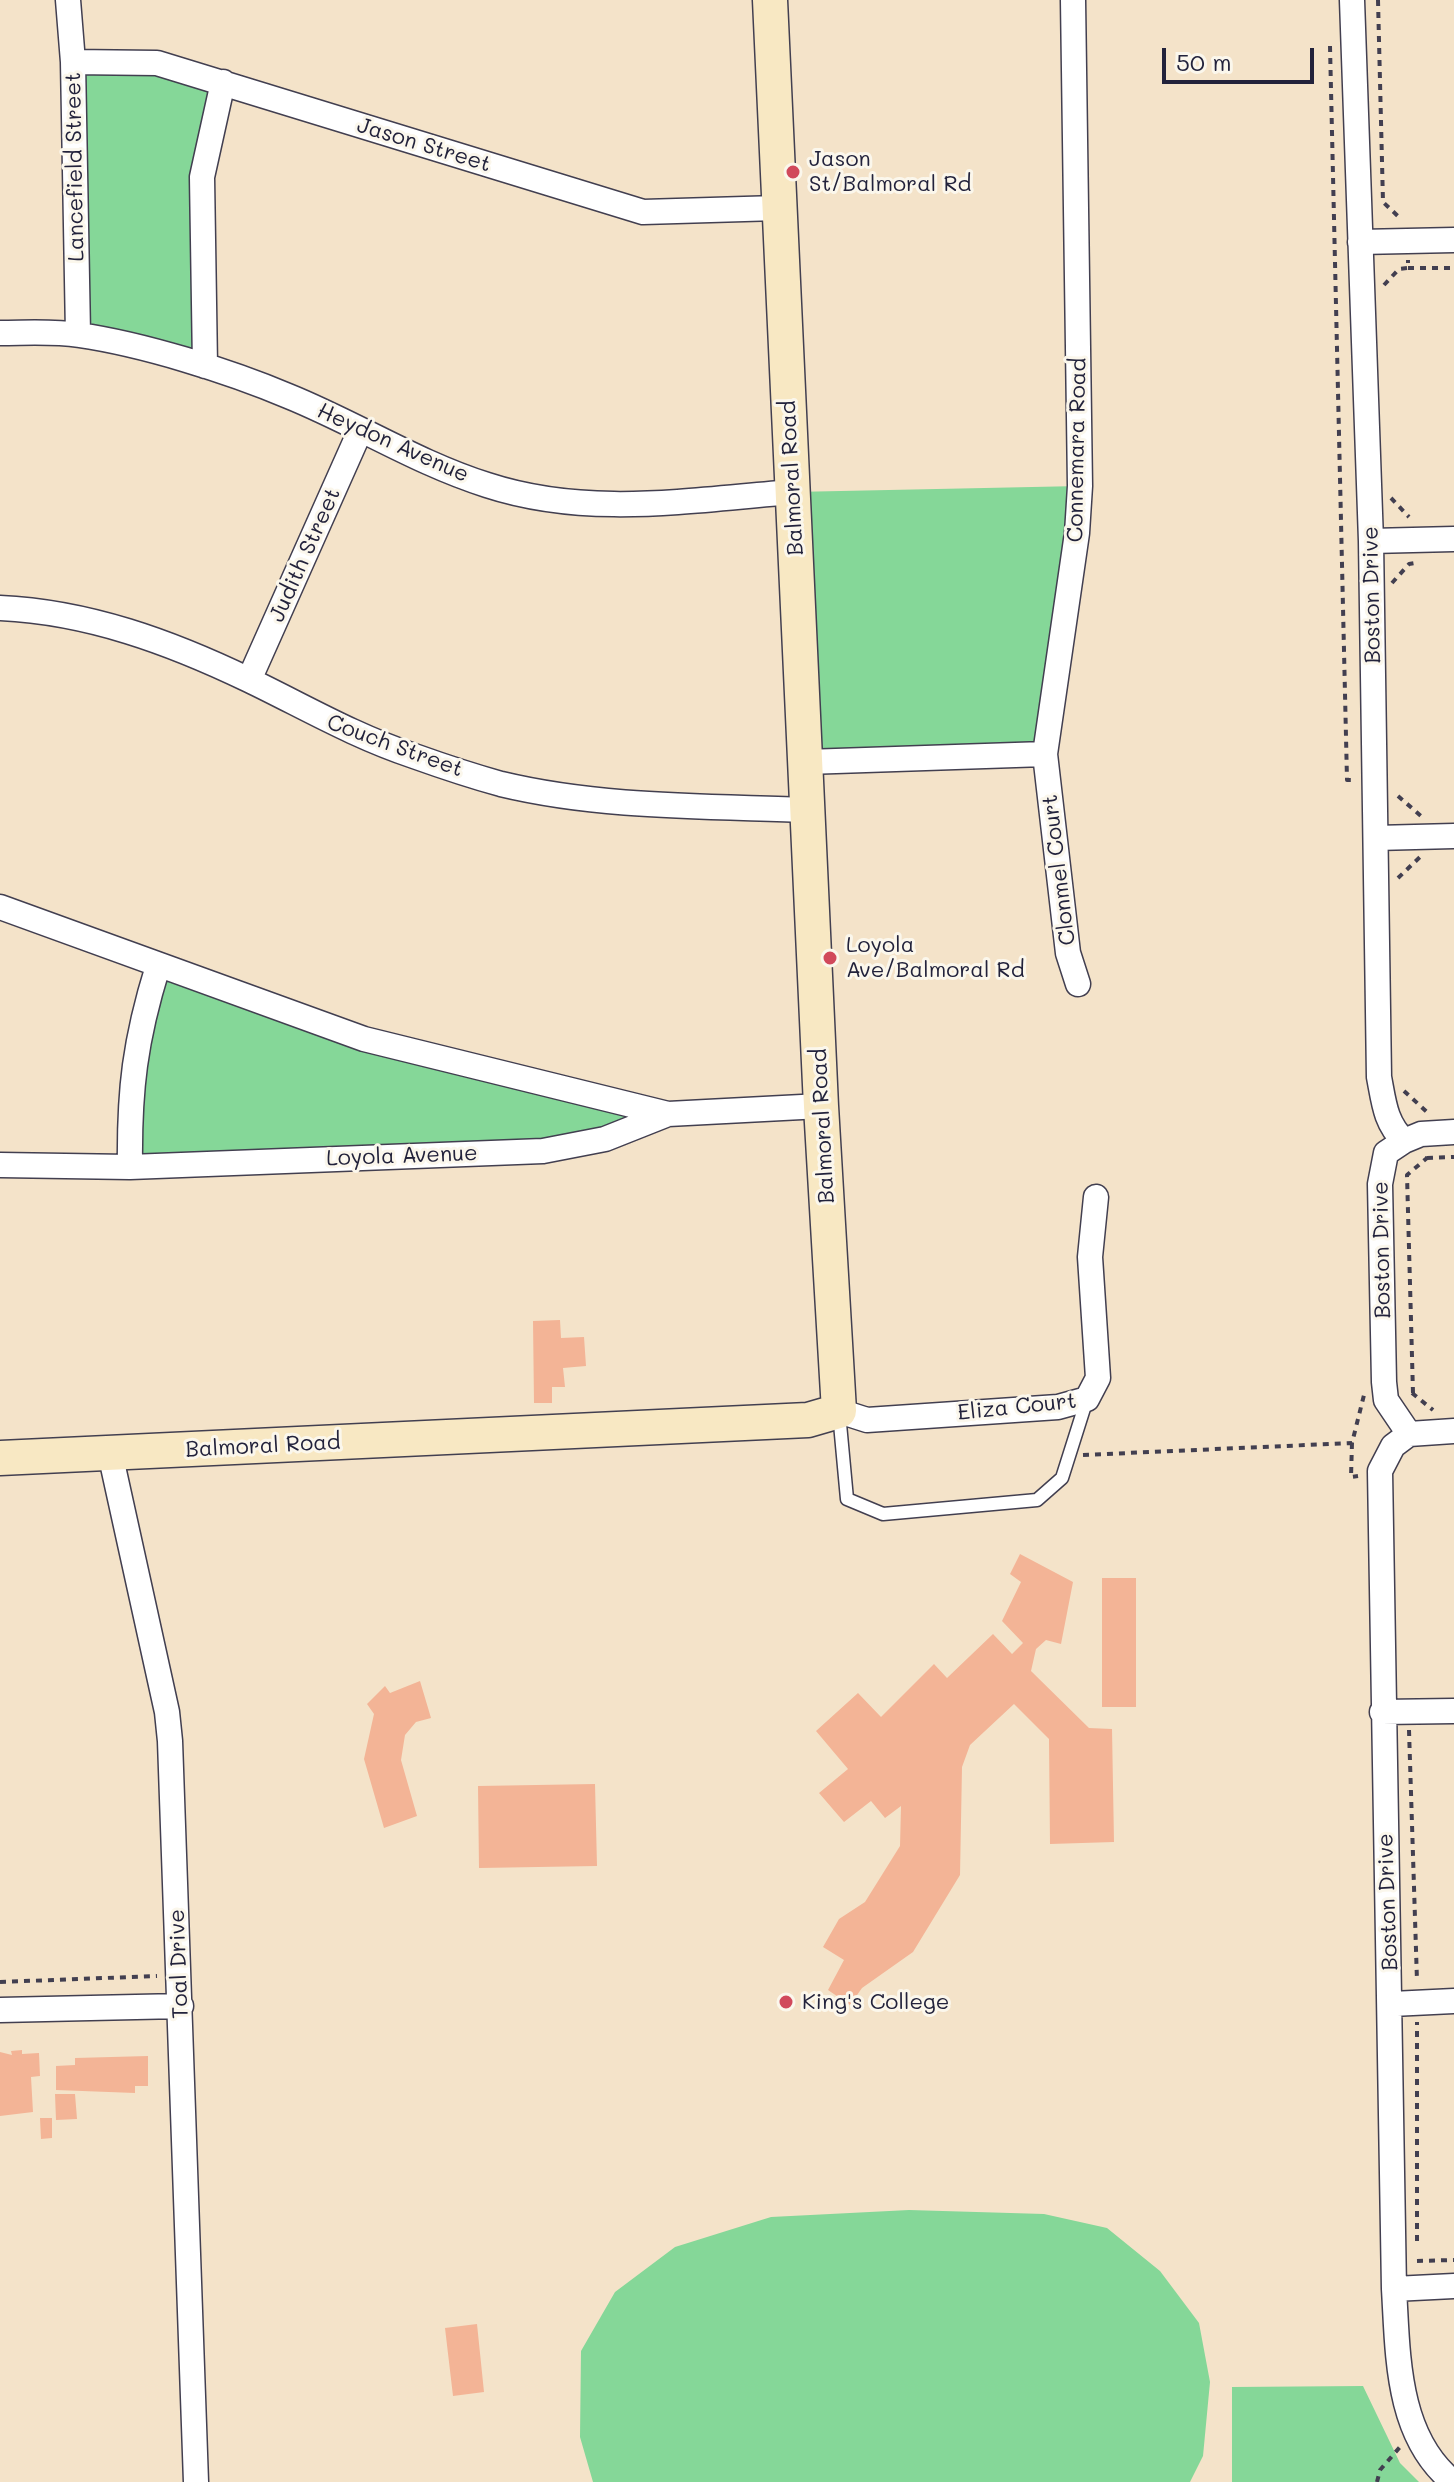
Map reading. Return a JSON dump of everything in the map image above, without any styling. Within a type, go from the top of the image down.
[{"type":"street","name":"Lancefield Street","points":[[68,0],[73,62],[78,334]]},
{"type":"street","name":"Balmoral Road","points":[[0,1458],[808,1420],[839,1411],[821,1106],[770,0]]},
{"type":"street","name":"Connemara Road","points":[[1045,754],[1080,486],[1073,0]]},
{"type":"street","name":"Boston Drive","points":[[1352,0],[1371,541],[1379,1077],[1383,1108],[1391,1129],[1404,1141],[1386,1153],[1380,1184],[1386,1395],[1395,1417],[1409,1434],[1393,1446],[1380,1471],[1382,1712],[1406,2288],[1400,2384],[1420,2438],[1439,2471],[1453,2482]]},
{"type":"street","name":"Jason Street","points":[[73,62],[157,63],[643,212],[778,208]]},
{"type":"street","points":[[205,366],[202,177],[223,82]]},
{"type":"street","points":[[1360,242],[1454,240]]},
{"type":"street","name":"Heydon Avenue","points":[[0,333],[78,334],[205,366],[289,396],[360,431],[487,485],[577,505],[626,506],[793,492]]},
{"type":"street","name":"Judith Street","points":[[249,680],[360,431]]},
{"type":"street","points":[[1371,541],[1454,539]]},
{"type":"street","name":"Couch Street","points":[[0,608],[76,617],[135,632],[249,680],[323,720],[412,755],[499,783],[550,793],[657,804],[809,810]]},
{"type":"street","points":[[806,762],[1045,754]]},
{"type":"street","name":"Clonmel Court","points":[[1045,754],[1068,953],[1078,984]]},
{"type":"street","points":[[1376,838],[1454,836]]},
{"type":"street","name":"Loyola Avenue","points":[[0,907],[364,1039],[668,1114],[821,1106]]},
{"type":"street","points":[[130,1167],[129,1096],[134,1052],[158,966]]},
{"type":"street","name":"Loyola Avenue","points":[[0,1165],[130,1167],[543,1151],[605,1139],[668,1114]]},
{"type":"street","points":[[1404,1141],[1427,1146],[1454,1132]]},
{"type":"street","name":"Eliza Court","points":[[839,1411],[867,1420],[1058,1407],[1087,1399],[1098,1378],[1090,1257],[1096,1197]]},
{"type":"street","points":[[1409,1434],[1454,1431]]},
{"type":"street","name":"Toal Drive","points":[[110,1453],[167,1712],[181,2006],[196,2482]]},
{"type":"street","points":[[1382,1712],[1454,1711]]},
{"type":"street","points":[[1392,2004],[1454,2001]]},
{"type":"street","points":[[0,2010],[181,2006]]},
{"type":"street","points":[[1406,2288],[1454,2286]]},
{"type":"lane","points":[[839,1411],[847,1499],[883,1514],[1037,1500],[1062,1478],[1087,1399]]},
{"type":"path","points":[[1378,0],[1383,202],[1406,220],[1408,268]]},
{"type":"path","points":[[1329,32],[1347,780],[1398,781],[1398,797],[1421,814],[1419,860],[1398,878],[1398,893]]},
{"type":"path","points":[[1383,286],[1399,269],[1454,268]]},
{"type":"path","points":[[1390,483],[1391,499],[1408,517],[1419,517],[1421,540],[1421,562],[1409,564],[1392,583],[1392,598]]},
{"type":"path","points":[[1403,1090],[1427,1111],[1427,1146],[1407,1175],[1413,1393]]},
{"type":"path","points":[[1427,1146],[1454,1157]]},
{"type":"path","points":[[1069,1455],[1352,1443],[1361,1395],[1386,1395]]},
{"type":"path","points":[[1406,2288],[1417,2261],[1417,2003],[1409,1712]]},
{"type":"path","points":[[0,1982],[158,1976],[157,1961]]},
{"type":"path","points":[[1417,2261],[1454,2260]]},
{"type":"path","points":[[1377,2482],[1380,2470],[1398,2448],[1420,2438]]},
{"type":"green space","points":[[73,62],[223,82],[202,177],[205,366],[78,334]]},
{"type":"green space","points":[[1080,486],[1045,754],[806,762],[793,492]]},
{"type":"green space","points":[[158,966],[364,1039],[668,1114],[605,1139],[130,1167]]},
{"type":"green space","points":[[909,2210],[1044,2214],[1107,2228],[1160,2271],[1199,2323],[1210,2382],[1203,2456],[1190,2482],[593,2482],[580,2437],[581,2351],[615,2292],[675,2247],[771,2217]]},
{"type":"green space","points":[[1363,2386],[1400,2463],[1419,2482],[1232,2482],[1232,2387]]},
{"type":"building","points":[[560,1320],[561,1338],[584,1337],[586,1366],[563,1368],[565,1387],[552,1387],[552,1403],[534,1403],[533,1321]]},
{"type":"building","name":"King's College","points":[[1020,1554],[1073,1582],[1061,1644],[1046,1640],[1036,1649],[1031,1671],[1089,1728],[1112,1729],[1114,1842],[1050,1844],[1049,1739],[1014,1704],[970,1745],[962,1767],[960,1875],[913,1952],[862,1988],[850,2005],[828,1990],[844,1960],[823,1947],[839,1919],[865,1902],[900,1846],[901,1806],[885,1818],[871,1801],[844,1822],[819,1793],[848,1769],[816,1731],[858,1693],[881,1717],[934,1664],[947,1678],[993,1634],[1012,1654],[1023,1643],[1002,1621],[1021,1582],[1010,1574]]},
{"type":"building","points":[[1102,1578],[1136,1578],[1136,1707],[1102,1707]]},
{"type":"building","points":[[420,1681],[431,1718],[416,1722],[405,1735],[401,1760],[417,1816],[384,1828],[364,1759],[374,1714],[367,1704],[385,1686],[390,1693]]},
{"type":"building","points":[[595,1784],[597,1866],[479,1868],[478,1786]]},
{"type":"building","points":[[22,2050],[22,2054],[39,2053],[40,2076],[31,2077],[33,2112],[0,2116],[0,2052],[12,2055],[11,2051]]},
{"type":"building","points":[[148,2056],[148,2086],[135,2086],[135,2093],[56,2090],[56,2066],[75,2065],[75,2058]]},
{"type":"building","points":[[55,2094],[75,2094],[77,2119],[56,2120]]},
{"type":"building","points":[[40,2118],[52,2118],[52,2138],[41,2139]]},
{"type":"building","points":[[477,2324],[484,2392],[453,2396],[445,2328]]},
{"type":"place","name":"Jason St/Balmoral Rd","points":[[793,172]]},
{"type":"place","name":"Loyola Ave/Balmoral Rd","points":[[830,958]]},
{"type":"place","name":"King's College","points":[[786,2002]]}]
